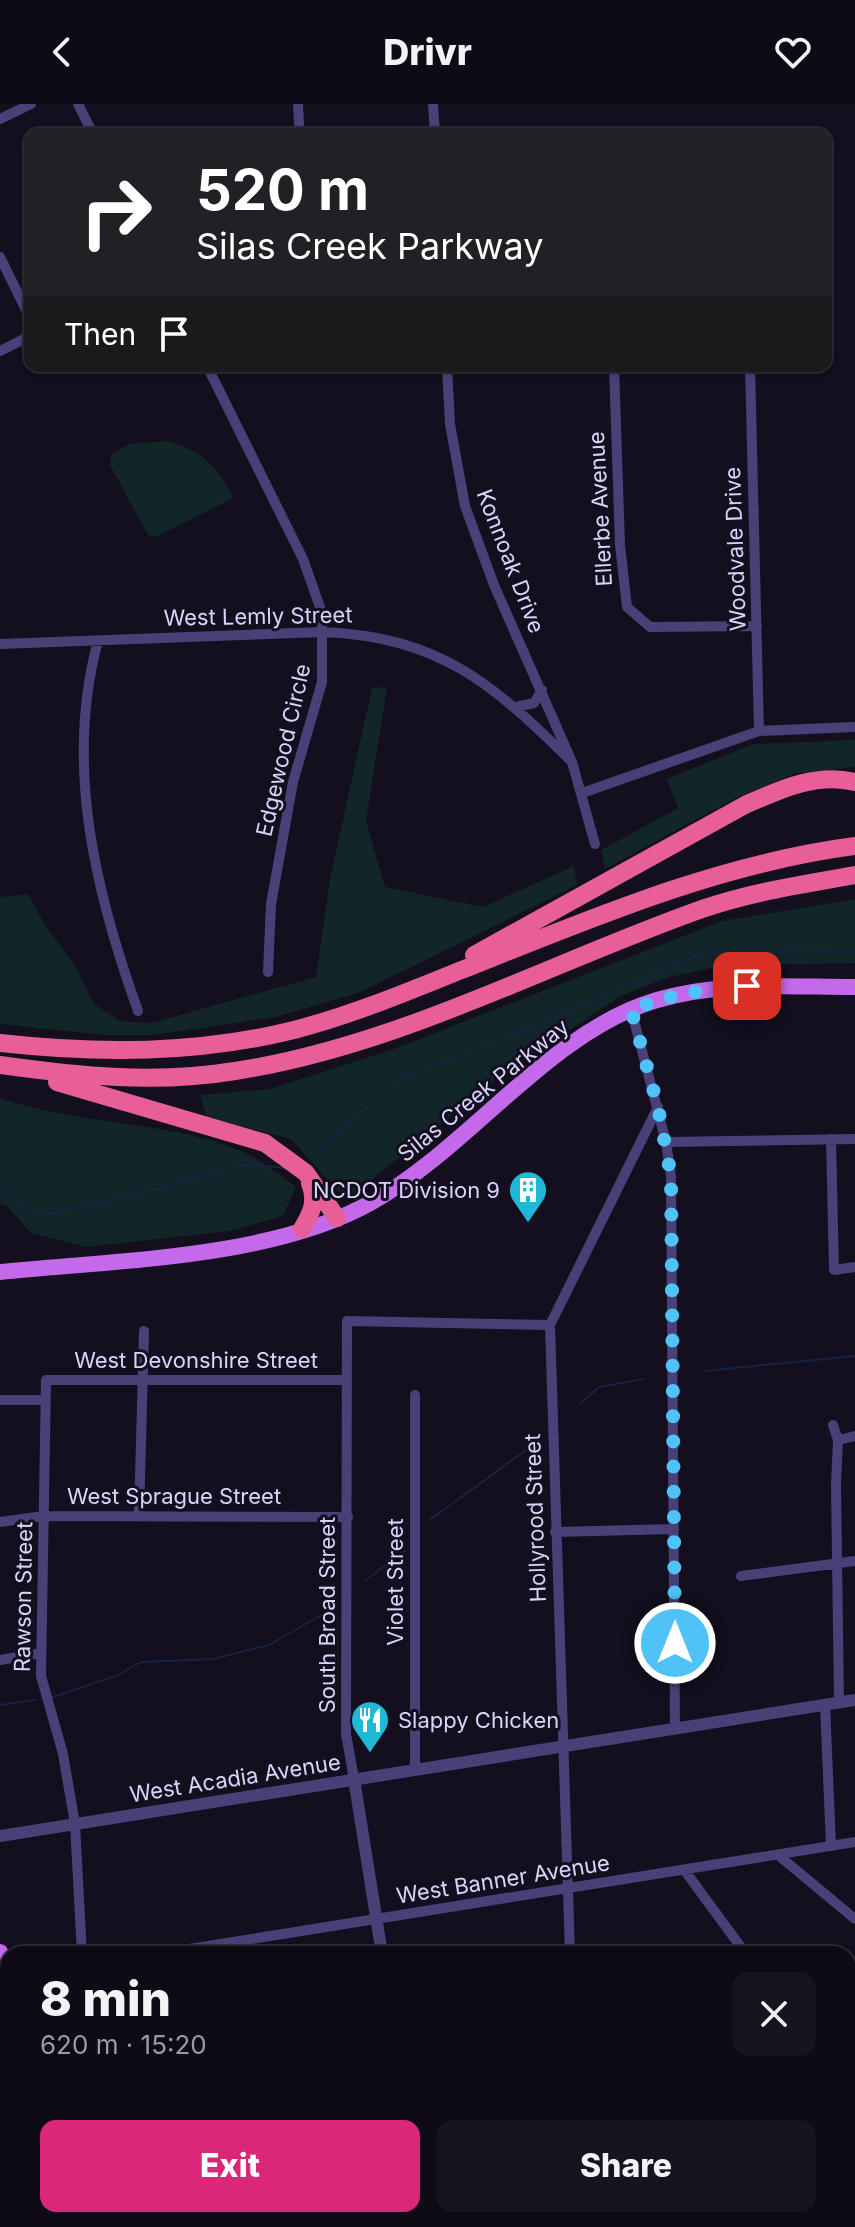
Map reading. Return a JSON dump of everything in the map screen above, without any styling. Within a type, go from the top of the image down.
[{"type":"highway","points":[[412,990],[745,805],[789,785],[841,778],[855,782]]},
{"type":"highway","points":[[0,1043],[68,1051],[128,1051],[219,1044],[293,1030],[412,990],[703,879],[776,859],[855,846]]},
{"type":"highway","points":[[0,1066],[85,1077],[157,1078],[233,1072],[310,1056],[386,1032],[704,908],[783,887],[855,875]]},
{"type":"highway","points":[[0,1066],[265,1143],[306,1173],[337,1218]]},
{"type":"highway","points":[[302,1229],[313,1210],[314,1195],[306,1173]]},
{"type":"main road","name":"Silas Creek Parkway","points":[[0,1272],[218,1249],[261,1242],[337,1218],[372,1202],[425,1168],[575,1040],[631,1009],[654,1000],[719,987],[855,987]]},
{"type":"street","points":[[0,119],[31,104]]},
{"type":"street","points":[[78,104],[90,128]]},
{"type":"street","points":[[298,104],[299,124]]},
{"type":"street","points":[[433,104],[435,128]]},
{"type":"street","points":[[0,257],[24,306]]},
{"type":"street","points":[[0,351],[24,339]]},
{"type":"street","name":"Edgewood Circle","points":[[210,372],[303,559],[322,613],[322,682],[293,782],[271,904],[268,972]]},
{"type":"street","name":"Konnoak Drive","points":[[447,372],[450,424],[465,506],[494,585],[572,762],[595,844]]},
{"type":"street","name":"Ellerbe Avenue","points":[[614,372],[620,545],[627,607],[650,627],[757,626]]},
{"type":"street","name":"Woodvale Drive","points":[[750,372],[759,731]]},
{"type":"street","name":"West Lemly Street","points":[[0,644],[323,632],[368,634],[437,655],[479,677],[516,707],[572,762]]},
{"type":"street","points":[[98,641],[90,668],[84,721],[83,773],[98,879],[112,939],[138,1011]]},
{"type":"street","points":[[516,707],[534,703],[542,690]]},
{"type":"street","points":[[582,793],[759,731],[855,727]]},
{"type":"street","points":[[631,1009],[658,1107],[671,1176],[675,1729]]},
{"type":"street","name":"Hollyrood Street","points":[[570,1946],[550,1325],[658,1107]]},
{"type":"street","points":[[831,1139],[834,1270],[855,1267]]},
{"type":"street","points":[[666,1142],[855,1139]]},
{"type":"street","name":"South Broad Street","points":[[381,1946],[346,1734],[347,1321],[550,1325]]},
{"type":"street","points":[[139,1516],[144,1331]]},
{"type":"street","name":"West Devonshire Street","points":[[46,1380],[346,1380]]},
{"type":"street","name":"Rawson Street","points":[[46,1380],[41,1653],[44,1698],[63,1754],[75,1824],[82,1946]]},
{"type":"street","name":"Violet Street","points":[[415,1395],[415,1769]]},
{"type":"street","points":[[0,1400],[45,1400]]},
{"type":"street","points":[[831,1846],[838,1440],[833,1425]]},
{"type":"street","points":[[838,1440],[855,1436]]},
{"type":"street","name":"West Sprague Street","points":[[0,1522],[43,1516],[348,1517]]},
{"type":"street","points":[[555,1532],[674,1529]]},
{"type":"street","points":[[741,1576],[855,1561]]},
{"type":"street","points":[[0,1660],[41,1653]]},
{"type":"street","name":"West Acadia Avenue","points":[[0,1836],[855,1700]]},
{"type":"street","name":"West Banner Avenue","points":[[217,1946],[855,1842]]},
{"type":"street","points":[[778,1855],[855,1919]]},
{"type":"street","points":[[685,1871],[740,1946]]},
{"type":"green space","points":[[167,441],[199,454],[215,468],[233,498],[156,537],[148,535],[110,465],[112,453],[131,444]]},
{"type":"green space","points":[[387,687],[366,821],[385,887],[483,907],[574,866],[577,885],[361,992],[276,1017],[153,1035],[105,1035],[0,1024],[0,897],[28,894],[45,925],[75,966],[94,1004],[120,1021],[151,1023],[316,977],[330,879],[372,688]]},
{"type":"green space","points":[[855,740],[855,767],[796,773],[734,799],[605,869],[601,850],[678,808],[667,779],[753,744]]},
{"type":"green space","points":[[855,899],[855,963],[726,965],[669,977],[621,996],[506,1072],[346,1200],[291,1139],[206,1117],[200,1095],[270,1089],[394,1049],[722,921]]},
{"type":"green space","points":[[0,1098],[59,1113],[210,1140],[246,1153],[296,1186],[283,1216],[230,1231],[86,1247],[31,1233],[7,1206],[0,1204]]},
{"type":"waterway","points":[[312,1155],[400,1079],[528,1029],[697,955],[742,949],[855,952]]},
{"type":"waterway","points":[[0,1190],[39,1216],[130,1196],[246,1164],[285,1168]]},
{"type":"waterway","points":[[705,1371],[855,1356]]},
{"type":"waterway","points":[[580,1404],[599,1387],[644,1379]]},
{"type":"waterway","points":[[431,1519],[540,1440]]},
{"type":"waterway","points":[[366,1580],[405,1551]]},
{"type":"waterway","points":[[53,1697],[118,1675],[141,1662],[213,1659],[269,1645],[323,1614]]},
{"type":"waterway","points":[[0,1705],[36,1700]]},
{"type":"place","name":"NCDOT Division 9","points":[[528,1224]]},
{"type":"place","name":"Slappy Chicken","points":[[370,1754]]},
{"type":"route","points":[[675,1643],[671,1176],[658,1107],[631,1009],[684,993],[747,986]]}]
